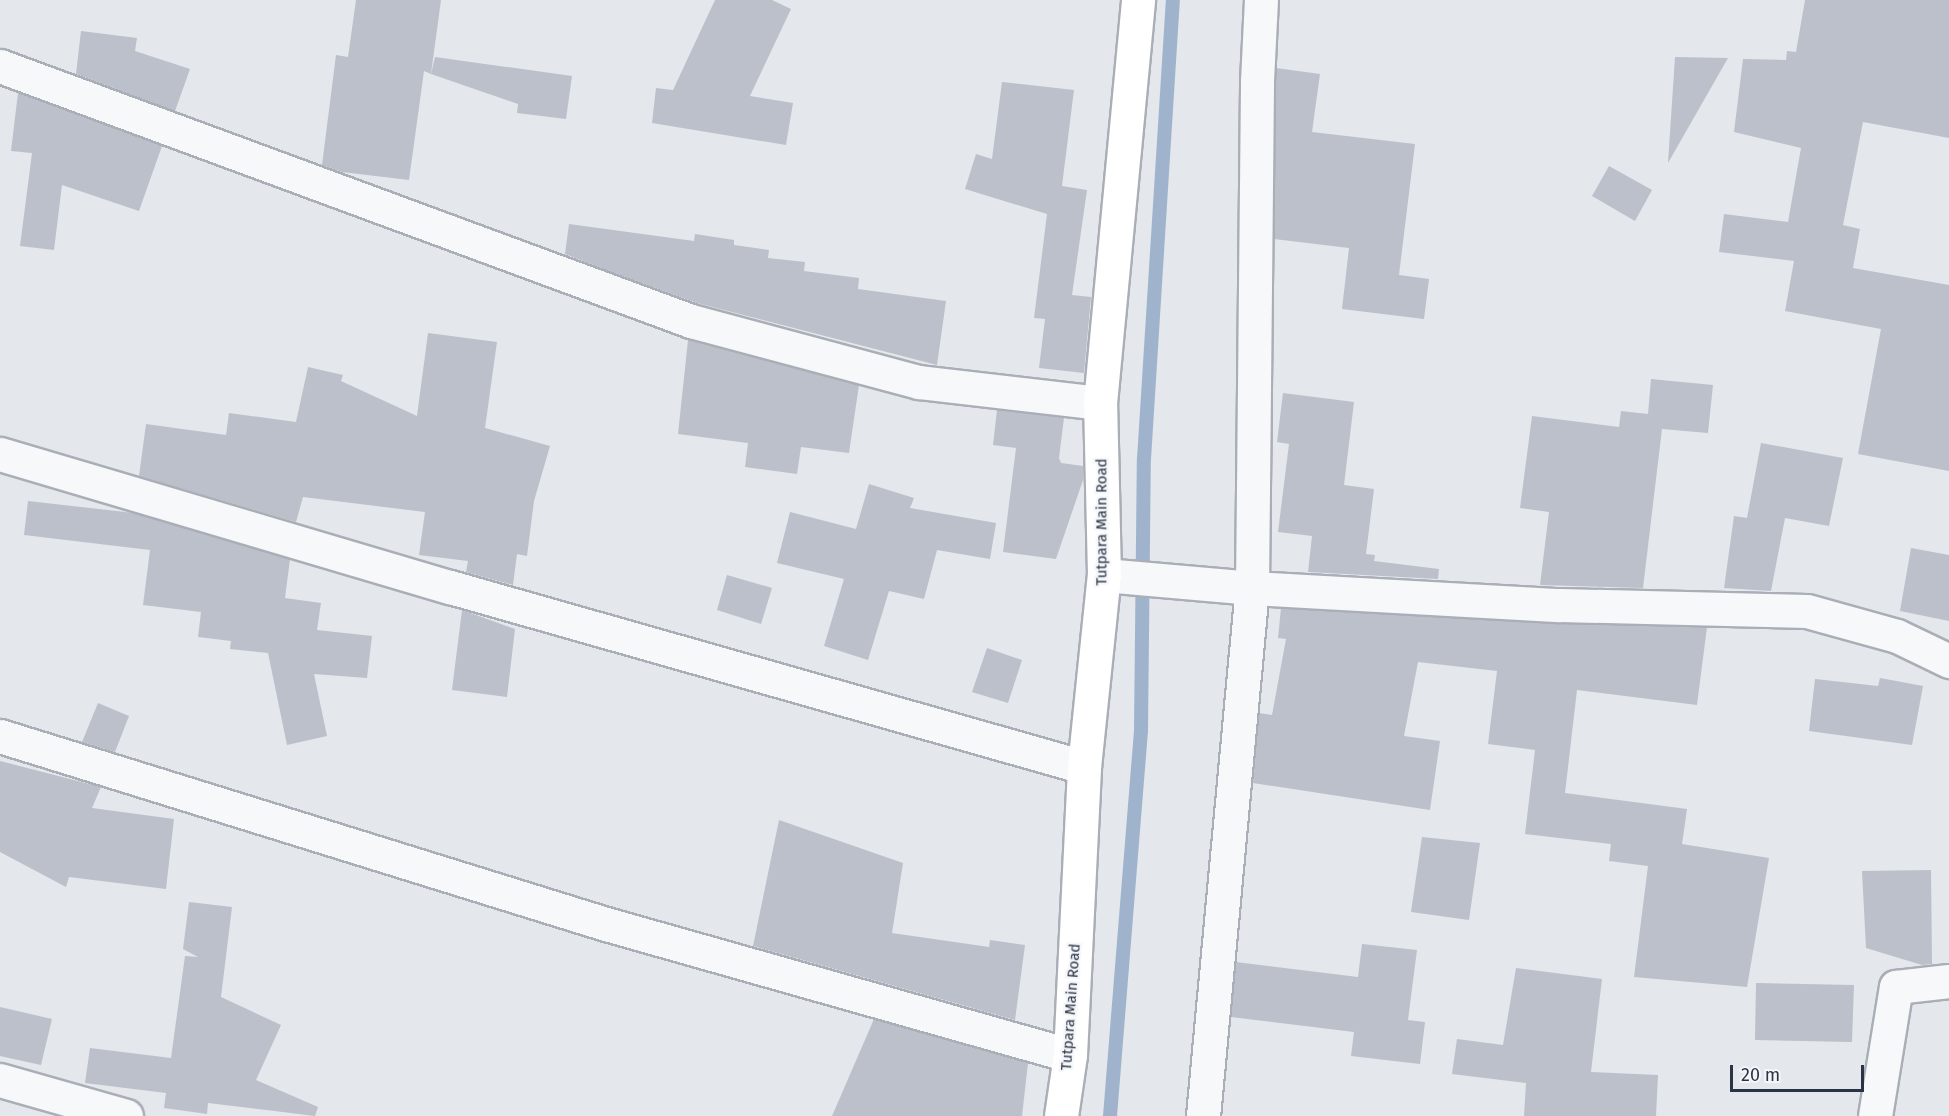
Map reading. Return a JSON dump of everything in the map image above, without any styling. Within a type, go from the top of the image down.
[{"type":"street","name":"Tutpara Main Road","points":[[1061,1116],[1070,1055],[1084,767],[1104,575],[1100,403],[1138,0]]},
{"type":"street","points":[[1203,1116],[1252,588],[1257,81],[1261,0]]},
{"type":"street","points":[[0,66],[691,321],[920,382],[1100,403]]},
{"type":"street","points":[[0,454],[450,587],[1084,767]]},
{"type":"street","points":[[1104,575],[1252,588],[1560,605],[1807,611],[1897,636],[1949,661]]},
{"type":"street","points":[[0,736],[606,924],[1070,1055]]},
{"type":"street","points":[[1875,1116],[1896,987],[1949,981]]},
{"type":"street","points":[[0,1080],[126,1116]]},
{"type":"building","points":[[356,0],[441,0],[431,74],[424,71],[409,180],[342,172],[322,165],[336,55],[348,57]]},
{"type":"building","points":[[715,0],[772,0],[791,9],[750,96],[793,103],[786,145],[652,123],[656,88],[673,90]]},
{"type":"building","points":[[1805,0],[1949,0],[1949,138],[1863,122],[1843,225],[1860,229],[1853,268],[1949,285],[1949,471],[1858,454],[1881,329],[1785,311],[1794,261],[1719,252],[1724,214],[1788,222],[1801,148],[1734,132],[1743,59],[1786,60],[1787,51],[1796,52]]},
{"type":"building","points":[[81,31],[137,38],[135,51],[190,69],[175,111],[76,74]]},
{"type":"building","points":[[435,57],[572,76],[566,119],[517,113],[518,104],[431,74]]},
{"type":"building","points":[[1675,57],[1728,58],[1668,163]]},
{"type":"building","points":[[1276,68],[1320,74],[1312,132],[1415,144],[1399,275],[1429,279],[1424,319],[1342,309],[1349,248],[1274,239]]},
{"type":"building","points":[[1002,82],[1074,90],[1062,186],[1087,190],[1072,295],[1091,297],[1084,373],[1039,368],[1045,319],[1034,318],[1047,214],[965,189],[976,154],[992,159]]},
{"type":"building","points":[[18,93],[162,146],[139,211],[62,185],[54,250],[20,246],[32,153],[11,151]]},
{"type":"building","points":[[1609,166],[1652,190],[1635,221],[1592,196]]},
{"type":"building","points":[[569,224],[694,241],[695,234],[734,240],[734,245],[769,250],[768,258],[805,262],[804,271],[859,278],[858,289],[946,301],[937,365],[697,303],[606,270],[565,254]]},
{"type":"building","points":[[428,333],[497,342],[485,428],[550,446],[534,501],[527,556],[517,554],[513,585],[466,572],[468,561],[419,555],[425,512],[303,497],[296,522],[139,476],[146,424],[226,435],[229,413],[296,422],[308,367],[343,375],[341,381],[417,416]]},
{"type":"building","points":[[688,340],[859,385],[849,453],[801,447],[797,474],[745,467],[748,443],[678,434]]},
{"type":"building","points":[[1651,379],[1713,385],[1708,433],[1662,429],[1643,588],[1540,585],[1549,512],[1520,508],[1532,416],[1619,427],[1621,411],[1648,414]]},
{"type":"building","points":[[1283,393],[1354,402],[1344,485],[1374,489],[1366,554],[1375,555],[1374,561],[1439,569],[1438,579],[1308,572],[1312,536],[1278,532],[1289,444],[1277,442]]},
{"type":"building","points":[[997,410],[1064,418],[1059,458],[1061,463],[1083,466],[1083,480],[1056,559],[1003,552],[1016,448],[993,445]]},
{"type":"building","points":[[1761,443],[1843,458],[1829,526],[1785,518],[1771,591],[1724,588],[1734,516],[1747,518]]},
{"type":"building","points":[[869,484],[914,498],[910,508],[996,523],[990,559],[937,550],[924,599],[889,591],[868,660],[824,646],[844,579],[777,563],[790,512],[856,529]]},
{"type":"building","points":[[28,501],[134,513],[290,559],[285,598],[321,603],[317,630],[372,636],[367,678],[314,674],[327,736],[287,745],[268,653],[230,649],[231,641],[198,637],[201,612],[143,605],[150,550],[24,535]]},
{"type":"building","points":[[1911,548],[1949,555],[1949,621],[1900,611]]},
{"type":"building","points":[[727,575],[772,588],[761,624],[717,610]]},
{"type":"building","points":[[1281,608],[1707,627],[1697,705],[1577,690],[1565,793],[1687,809],[1682,844],[1769,858],[1747,987],[1634,977],[1648,866],[1609,861],[1611,844],[1525,834],[1535,750],[1488,744],[1497,671],[1418,662],[1404,736],[1440,741],[1430,810],[1253,783],[1259,713],[1272,715],[1286,639],[1278,638]]},
{"type":"building","points":[[462,610],[515,629],[507,697],[452,690]]},
{"type":"building","points":[[987,648],[1022,660],[1008,703],[972,692]]},
{"type":"building","points":[[1880,678],[1923,686],[1912,745],[1809,731],[1815,679],[1878,686]]},
{"type":"building","points":[[98,703],[129,716],[115,752],[82,742]]},
{"type":"building","points":[[0,761],[101,787],[92,808],[174,819],[166,889],[69,877],[66,887],[0,852]]},
{"type":"building","points":[[779,820],[903,863],[892,933],[989,947],[990,940],[1025,945],[1015,1020],[753,946]]},
{"type":"building","points":[[1422,837],[1480,843],[1469,920],[1411,912]]},
{"type":"building","points":[[1931,870],[1932,964],[1922,965],[1866,948],[1862,871]]},
{"type":"building","points":[[189,902],[232,907],[221,997],[281,1025],[256,1080],[318,1107],[315,1116],[208,1103],[207,1114],[164,1108],[166,1093],[85,1083],[90,1048],[171,1058],[185,956],[198,957],[183,949]]},
{"type":"building","points":[[1362,944],[1417,950],[1408,1020],[1425,1022],[1420,1064],[1351,1056],[1354,1032],[1231,1017],[1236,962],[1358,977]]},
{"type":"building","points":[[1516,968],[1602,979],[1591,1072],[1658,1075],[1656,1116],[1524,1116],[1526,1083],[1452,1074],[1457,1039],[1503,1045]]},
{"type":"building","points":[[1756,983],[1854,985],[1852,1042],[1755,1040]]},
{"type":"building","points":[[0,1007],[52,1019],[41,1065],[0,1056]]},
{"type":"building","points":[[874,1019],[1028,1063],[1022,1116],[832,1116]]},
{"type":"waterway","points":[[1110,1116],[1141,730],[1144,459],[1173,0]]}]
